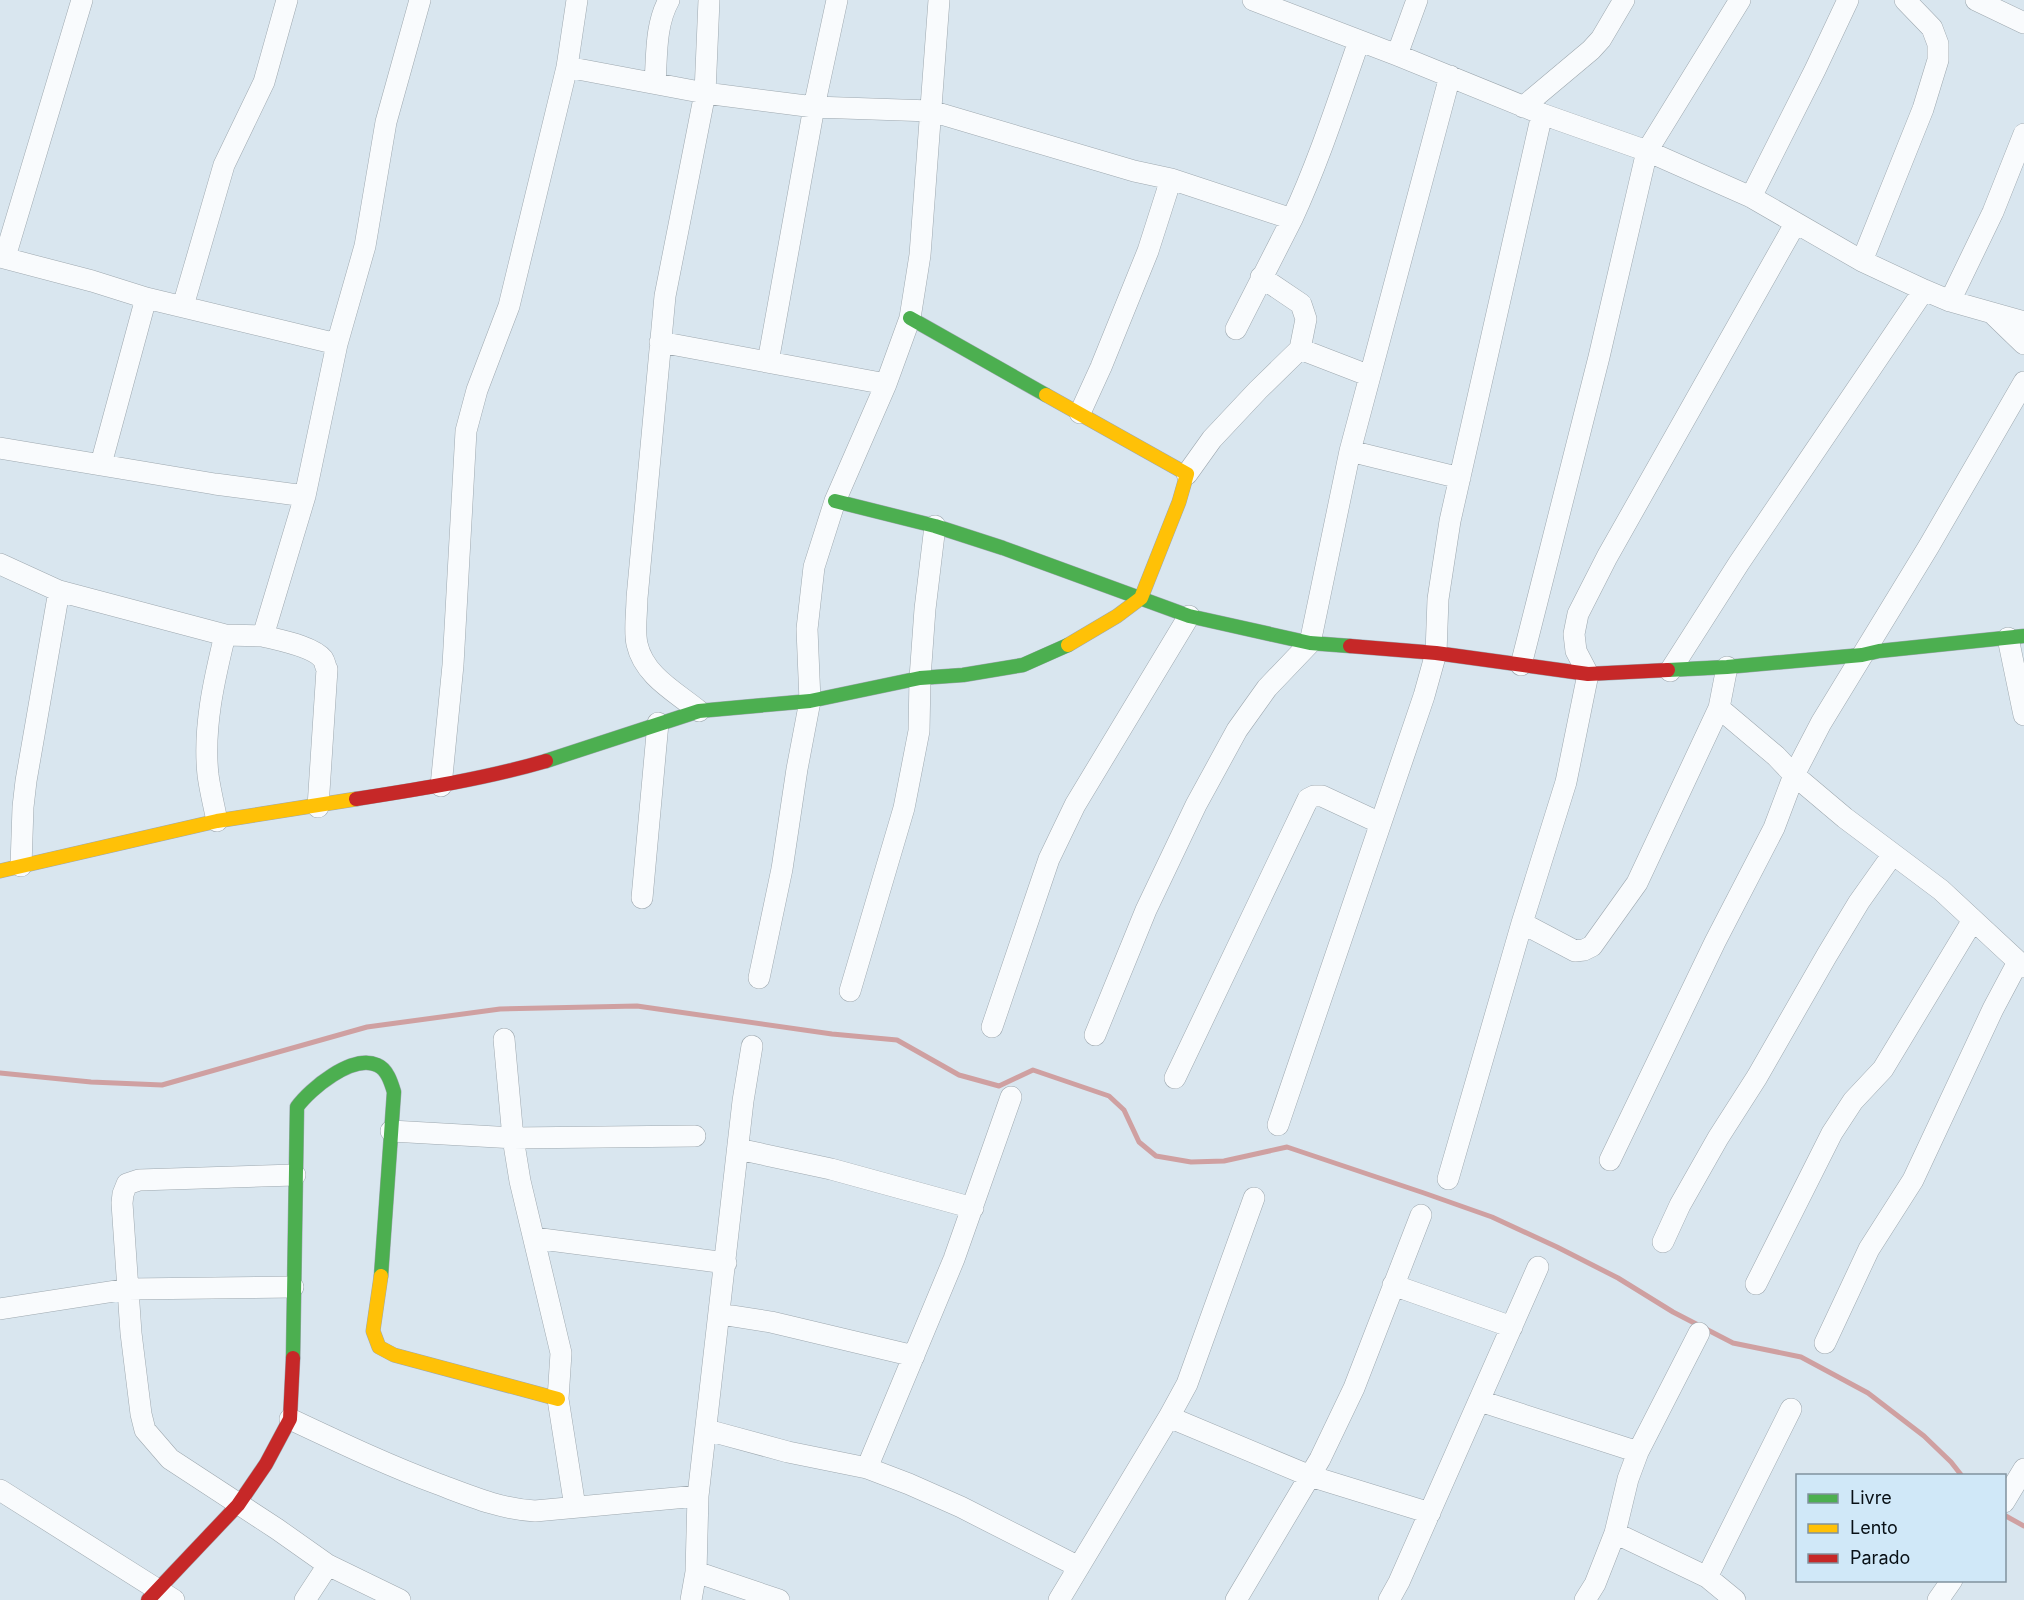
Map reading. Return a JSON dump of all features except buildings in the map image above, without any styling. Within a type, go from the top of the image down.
[{"type":"street","points":[[82,0],[2,257],[146,298],[337,344]]},
{"type":"street","points":[[263,636],[305,496],[337,344],[364,246],[386,122],[420,0]]},
{"type":"street","points":[[441,786],[453,665],[466,430],[477,390],[509,306],[567,67],[577,0]]},
{"type":"street","points":[[655,83],[658,35],[663,11],[669,0]]},
{"type":"street","points":[[699,711],[654,675],[642,661],[636,642],[637,598],[660,342],[669,271],[705,93],[709,0]]},
{"type":"street","points":[[768,362],[814,107],[837,0]]},
{"type":"street","points":[[759,978],[782,869],[810,701],[807,629],[814,567],[835,501],[886,384],[910,318],[920,255],[939,0]]},
{"type":"street","points":[[1253,0],[1292,7],[1359,41],[1533,111],[1647,151],[1750,197],[1862,261],[1924,290],[1950,301],[2024,322]]},
{"type":"street","points":[[1397,55],[1417,0]]},
{"type":"street","points":[[1278,1125],[1437,653],[1438,599],[1442,568],[1533,111],[1601,39],[1623,0]]},
{"type":"street","points":[[1521,665],[1599,357],[1647,151],[1740,0]]},
{"type":"street","points":[[1750,197],[1848,0]]},
{"type":"street","points":[[1976,0],[2024,23]]},
{"type":"street","points":[[183,306],[224,165],[264,82],[280,2]]},
{"type":"street","points":[[1862,261],[1923,109],[1938,60],[1938,44],[1932,28],[1909,2]]},
{"type":"street","points":[[1236,328],[1292,219],[1320,153],[1359,41]]},
{"type":"street","points":[[567,67],[705,93],[814,107],[931,111],[1134,171],[1171,179],[1292,219]]},
{"type":"street","points":[[1095,1035],[1146,910],[1196,805],[1237,730],[1267,688],[1310,643],[1350,451],[1450,76]]},
{"type":"street","points":[[1950,301],[1993,212],[2024,134]]},
{"type":"street","points":[[1080,413],[1148,251],[1171,179]]},
{"type":"street","points":[[1448,1179],[1522,923],[1566,782],[1588,674],[1576,651],[1574,634],[1578,614],[1607,557],[1795,224]]},
{"type":"street","points":[[0,871],[217,821],[318,807],[507,772],[699,711],[810,701],[920,678],[963,675],[1023,664],[1075,642],[1141,598],[1179,502],[1187,474],[1212,439],[1300,349],[1306,319],[1301,304],[1261,277]]},
{"type":"street","points":[[1670,671],[1739,563],[1924,290]]},
{"type":"street","points":[[101,464],[146,298]]},
{"type":"street","points":[[1993,314],[2024,344]]},
{"type":"street","points":[[910,318],[1187,474]]},
{"type":"street","points":[[660,342],[886,384]]},
{"type":"street","points":[[1300,349],[1370,376]]},
{"type":"street","points":[[1610,1160],[1715,942],[1774,828],[1794,775],[1821,723],[2024,382]]},
{"type":"street","points":[[0,448],[215,484],[305,496]]},
{"type":"street","points":[[1350,451],[1460,478]]},
{"type":"street","points":[[835,501],[935,526],[1003,548],[1189,616],[1310,643],[1437,653],[1588,674],[1727,667],[1862,655],[1879,651],[2016,637],[2024,715]]},
{"type":"street","points":[[850,991],[904,808],[919,731],[925,609],[935,526]]},
{"type":"street","points":[[0,564],[59,591],[225,635],[263,636],[299,646],[316,654],[323,660],[327,669],[318,807]]},
{"type":"street","points":[[21,866],[26,781],[59,591]]},
{"type":"street","points":[[992,1027],[1046,869],[1075,805],[1189,616]]},
{"type":"street","points":[[217,821],[208,775],[207,734],[217,668],[225,635]]},
{"type":"street","points":[[1522,923],[1575,951],[1592,946],[1637,883],[1719,708],[1727,667]]},
{"type":"street","points":[[1719,708],[1845,818],[1941,890],[2021,965],[1993,1009],[1913,1180],[1869,1249],[1825,1343]]},
{"type":"street","points":[[642,898],[658,723]]},
{"type":"street","points":[[1175,1078],[1308,799],[1322,796],[1380,823]]},
{"type":"street","points":[[1663,1242],[1680,1206],[1718,1138],[1757,1077],[1859,902],[1893,854]]},
{"type":"street","points":[[1755,1284],[1832,1133],[1853,1101],[1883,1069],[1973,920]]},
{"type":"street","points":[[504,1039],[513,1138],[520,1181],[561,1353],[558,1399],[575,1507]]},
{"type":"street","points":[[691,1600],[696,1572],[698,1496],[752,1046]]},
{"type":"street","points":[[0,1490],[159,1597],[238,1505],[266,1464],[290,1419],[297,1107],[308,1093],[330,1076],[362,1063],[375,1064],[388,1075],[394,1092],[382,1271],[373,1331],[379,1347],[394,1355],[558,1399]]},
{"type":"street","points":[[867,1468],[954,1259],[1011,1097]]},
{"type":"street","points":[[391,1131],[513,1138],[695,1136]]},
{"type":"street","points":[[738,1149],[831,1169],[973,1208]]},
{"type":"street","points":[[295,1175],[139,1180],[127,1184],[122,1203],[131,1333],[141,1414],[145,1430],[170,1459],[328,1564],[400,1600]]},
{"type":"street","points":[[1059,1600],[1169,1417],[1186,1384],[1254,1198]]},
{"type":"street","points":[[1236,1600],[1320,1459],[1354,1388],[1421,1215]]},
{"type":"street","points":[[534,1238],[726,1263]]},
{"type":"street","points":[[1389,1600],[1430,1513],[1538,1267]]},
{"type":"street","points":[[1393,1285],[1512,1327]]},
{"type":"street","points":[[0,1309],[128,1289],[293,1287]]},
{"type":"street","points":[[720,1314],[771,1323],[914,1356]]},
{"type":"street","points":[[1585,1600],[1595,1584],[1615,1533],[1628,1479],[1638,1452],[1699,1333]]},
{"type":"street","points":[[1480,1401],[1638,1452]]},
{"type":"street","points":[[1707,1576],[1791,1409]]},
{"type":"street","points":[[1169,1417],[1310,1476],[1430,1513]]},
{"type":"street","points":[[290,1419],[385,1464],[489,1504],[514,1510],[535,1511],[698,1496]]},
{"type":"street","points":[[707,1430],[788,1452],[867,1468],[961,1507],[1079,1567]]},
{"type":"street","points":[[2006,1499],[2024,1469]]},
{"type":"street","points":[[1615,1533],[1707,1576],[1735,1600]]},
{"type":"street","points":[[305,1600],[328,1564]]},
{"type":"street","points":[[696,1572],[779,1600]]},
{"type":"street","points":[[1938,1600],[1951,1582]]},
{"type":"waterway","points":[[0,1073],[91,1082],[162,1085],[367,1027],[500,1009],[637,1006],[832,1034],[897,1040],[959,1075],[999,1086],[1033,1070],[1109,1096],[1124,1110],[1139,1142],[1156,1156],[1191,1162],[1224,1161],[1287,1147],[1492,1217],[1618,1278],[1673,1312],[1733,1343],[1801,1357],[1868,1393],[1924,1436],[1960,1474]]},
{"type":"waterway","points":[[2006,1516],[2024,1526]]},
{"type":"traffic: fast","points":[[910,318],[1046,395]]},
{"type":"traffic: fast","points":[[835,501],[935,526],[1003,548],[1189,616],[1310,643],[1350,646]]},
{"type":"traffic: fast","points":[[1668,670],[1862,655],[1879,651],[2024,636]]},
{"type":"traffic: fast","points":[[546,761],[699,711],[810,701],[920,678],[963,675],[1023,665],[1068,645]]},
{"type":"traffic: fast","points":[[293,1358],[297,1107],[321,1083],[356,1064],[377,1065],[386,1073],[394,1092],[381,1276]]},
{"type":"traffic: slow","points":[[1046,395],[1187,474],[1179,502],[1141,598],[1117,616],[1068,645]]},
{"type":"traffic: slow","points":[[0,871],[217,821],[356,799]]},
{"type":"traffic: slow","points":[[381,1276],[373,1331],[379,1347],[394,1355],[558,1399]]},
{"type":"traffic: jam","points":[[1350,646],[1436,653],[1588,674],[1668,670]]},
{"type":"traffic: jam","points":[[356,799],[476,778],[546,761]]},
{"type":"traffic: jam","points":[[148,1600],[238,1505],[266,1464],[290,1419],[293,1358]]}]
